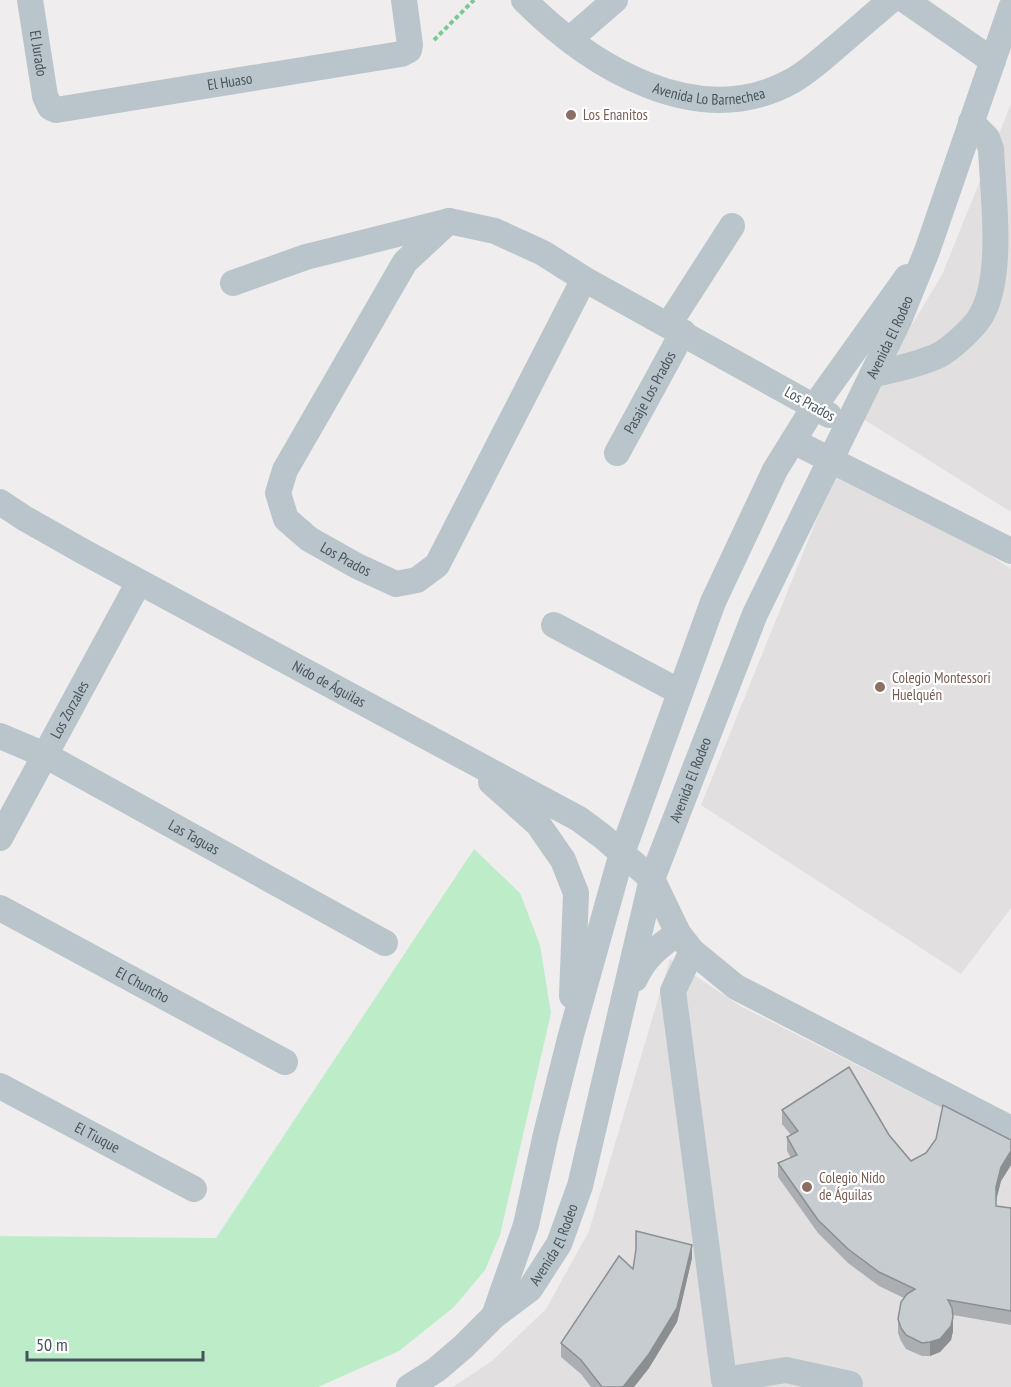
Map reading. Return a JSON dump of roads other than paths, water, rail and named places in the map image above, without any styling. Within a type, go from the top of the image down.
[{"type":"street","name":"El Jurado","points":[[30,0],[45,96],[50,106]]},
{"type":"street","name":"El Huaso","points":[[50,106],[56,110],[62,110],[401,54],[409,50],[410,40],[404,0]]},
{"type":"street","name":"Avenida Lo Barnechea","points":[[524,0],[570,39],[621,72],[670,94],[715,101],[757,96],[793,81],[891,0]]},
{"type":"street","points":[[570,39],[615,0]]},
{"type":"street","points":[[905,0],[993,61]]},
{"type":"street","name":"Avenida El Rodeo","points":[[409,1387],[436,1370],[494,1316],[530,1289],[559,1244],[580,1186],[652,879],[754,614],[899,320],[927,251],[1011,8]]},
{"type":"street","points":[[872,375],[929,359],[942,353],[982,315],[992,285],[1003,232],[992,149],[987,138],[971,122]]},
{"type":"street","name":"Los Prados","points":[[448,222],[405,262],[285,470],[278,493],[286,519],[309,539],[357,566],[396,584],[417,580],[437,565],[584,279]]},
{"type":"street","name":"Los Prados","points":[[233,283],[306,257],[448,222],[495,231],[543,253],[584,279],[676,328],[847,425]]},
{"type":"street","name":"Pasaje Los Prados","points":[[617,453],[676,328],[732,226]]},
{"type":"street","name":"Avenida El Rodeo","points":[[494,1316],[526,1226],[571,1035],[622,853],[718,593],[775,470],[814,407],[927,251]]},
{"type":"street","points":[[793,441],[1011,551]]},
{"type":"street","name":"Nido de Águilas","points":[[0,502],[12,520],[139,582],[579,819],[652,879]]},
{"type":"street","name":"Los Zorzales","points":[[0,838],[139,582]]},
{"type":"street","points":[[555,626],[680,692]]},
{"type":"street","name":"Las Taguas","points":[[0,736],[45,755],[385,943]]},
{"type":"street","points":[[459,754],[538,824],[563,860],[576,893],[571,1035]]},
{"type":"street","points":[[652,879],[685,942],[736,987],[1011,1129]]},
{"type":"street","name":"El Chuncho","points":[[0,908],[285,1062]]},
{"type":"street","points":[[619,1019],[640,966],[654,950],[685,942]]},
{"type":"street","points":[[685,942],[673,991],[725,1384],[786,1370],[850,1384]]},
{"type":"street","name":"El Tiuque","points":[[0,1086],[194,1189]]},
{"type":"street","points":[[526,1226],[541,1240],[559,1244]]},
{"type":"place","name":"Los Enanitos","points":[[571,115]]},
{"type":"place","name":"Colegio Montessori Huelquén","points":[[880,687]]},
{"type":"place","name":"Colegio Nido de Águilas","points":[[807,1187]]}]
